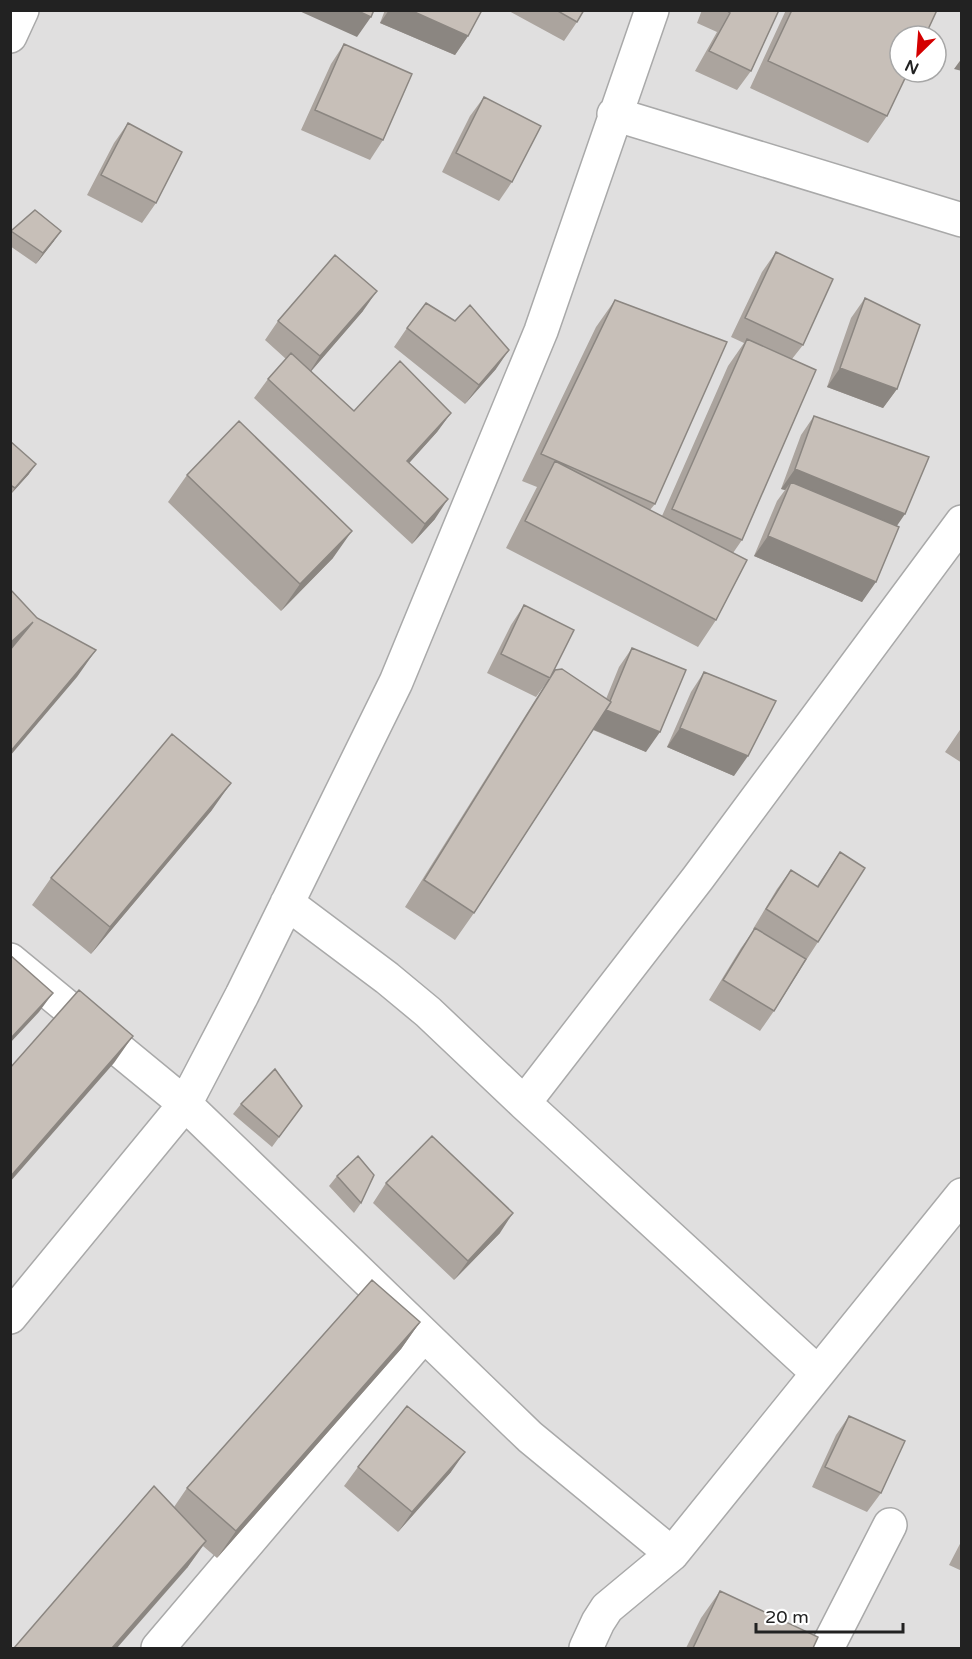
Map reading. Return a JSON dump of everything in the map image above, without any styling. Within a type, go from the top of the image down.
[{"type":"street","points":[[10,36],[22,10]]},
{"type":"street","points":[[16,1298],[185,1104],[287,903],[396,682],[541,331],[652,10]]},
{"type":"street","points":[[615,114],[962,220]]},
{"type":"street","points":[[524,1103],[698,878],[962,522]]},
{"type":"street","points":[[287,903],[387,978],[428,1012],[818,1373]]},
{"type":"street","points":[[10,960],[185,1104],[530,1437],[672,1554]]},
{"type":"street","points":[[586,1648],[607,1608],[672,1554],[962,1194]]},
{"type":"street","points":[[158,1648],[423,1336]]},
{"type":"street","points":[[827,1648],[890,1525]]},
{"type":"shaded area","points":[[11,11],[961,11],[961,1648],[11,1648]]},
{"type":"building","points":[[356,10],[374,10],[371,17]]},
{"type":"building","points":[[410,10],[482,10],[468,36]]},
{"type":"building","points":[[556,10],[584,10],[577,22]]},
{"type":"building","points":[[726,10],[779,10],[751,71],[709,51],[730,13]]},
{"type":"building","points":[[792,10],[937,10],[931,24],[888,24],[888,84],[902,84],[887,116],[768,61]]},
{"type":"building","points":[[344,44],[412,74],[383,140],[315,110]]},
{"type":"building","points":[[484,97],[541,126],[512,182],[456,153]]},
{"type":"building","points":[[128,123],[182,152],[156,203],[101,175]]},
{"type":"building","points":[[35,210],[61,231],[43,253],[11,231]]},
{"type":"building","points":[[776,252],[833,279],[803,345],[745,318]]},
{"type":"building","points":[[335,255],[377,291],[320,356],[278,321]]},
{"type":"building","points":[[865,298],[920,325],[897,389],[840,368]]},
{"type":"building","points":[[615,300],[727,342],[655,504],[541,454]]},
{"type":"building","points":[[426,303],[455,321],[470,305],[509,350],[479,385],[407,328]]},
{"type":"building","points":[[747,339],[816,370],[742,540],[672,509]]},
{"type":"building","points":[[291,353],[354,411],[400,361],[451,413],[407,461],[448,499],[425,524],[268,379]]},
{"type":"building","points":[[814,416],[929,457],[905,514],[795,469]]},
{"type":"building","points":[[239,421],[352,531],[300,584],[187,475]]},
{"type":"building","points":[[10,441],[36,464],[15,488],[10,485]]},
{"type":"building","points":[[555,461],[747,560],[716,620],[525,521]]},
{"type":"building","points":[[791,482],[899,527],[876,582],[768,536]]},
{"type":"building","points":[[10,589],[37,618],[96,650],[10,752],[10,650],[33,622],[10,643]]},
{"type":"building","points":[[524,605],[574,630],[550,678],[501,654]]},
{"type":"building","points":[[632,648],[686,670],[660,732],[606,710]]},
{"type":"building","points":[[562,669],[611,702],[474,913],[424,880],[555,670]]},
{"type":"building","points":[[704,672],[776,701],[748,756],[680,728]]},
{"type":"building","points":[[172,734],[231,783],[110,927],[51,878]]},
{"type":"building","points":[[840,852],[865,868],[818,942],[766,909],[791,870],[818,887]]},
{"type":"building","points":[[755,928],[806,959],[774,1011],[723,980]]},
{"type":"building","points":[[10,955],[53,993],[10,1039]]},
{"type":"building","points":[[79,990],[133,1036],[10,1177],[10,1068]]},
{"type":"building","points":[[275,1069],[302,1106],[279,1137],[241,1104]]},
{"type":"building","points":[[432,1136],[513,1213],[468,1261],[386,1183]]},
{"type":"building","points":[[358,1156],[374,1175],[361,1203],[337,1176]]},
{"type":"building","points":[[372,1280],[420,1322],[236,1531],[187,1488]]},
{"type":"building","points":[[407,1406],[465,1452],[412,1512],[358,1467]]},
{"type":"building","points":[[849,1416],[905,1441],[881,1493],[825,1467]]},
{"type":"building","points":[[154,1486],[206,1541],[112,1648],[14,1648]]},
{"type":"building","points":[[720,1591],[818,1637],[813,1648],[693,1648]]}]
